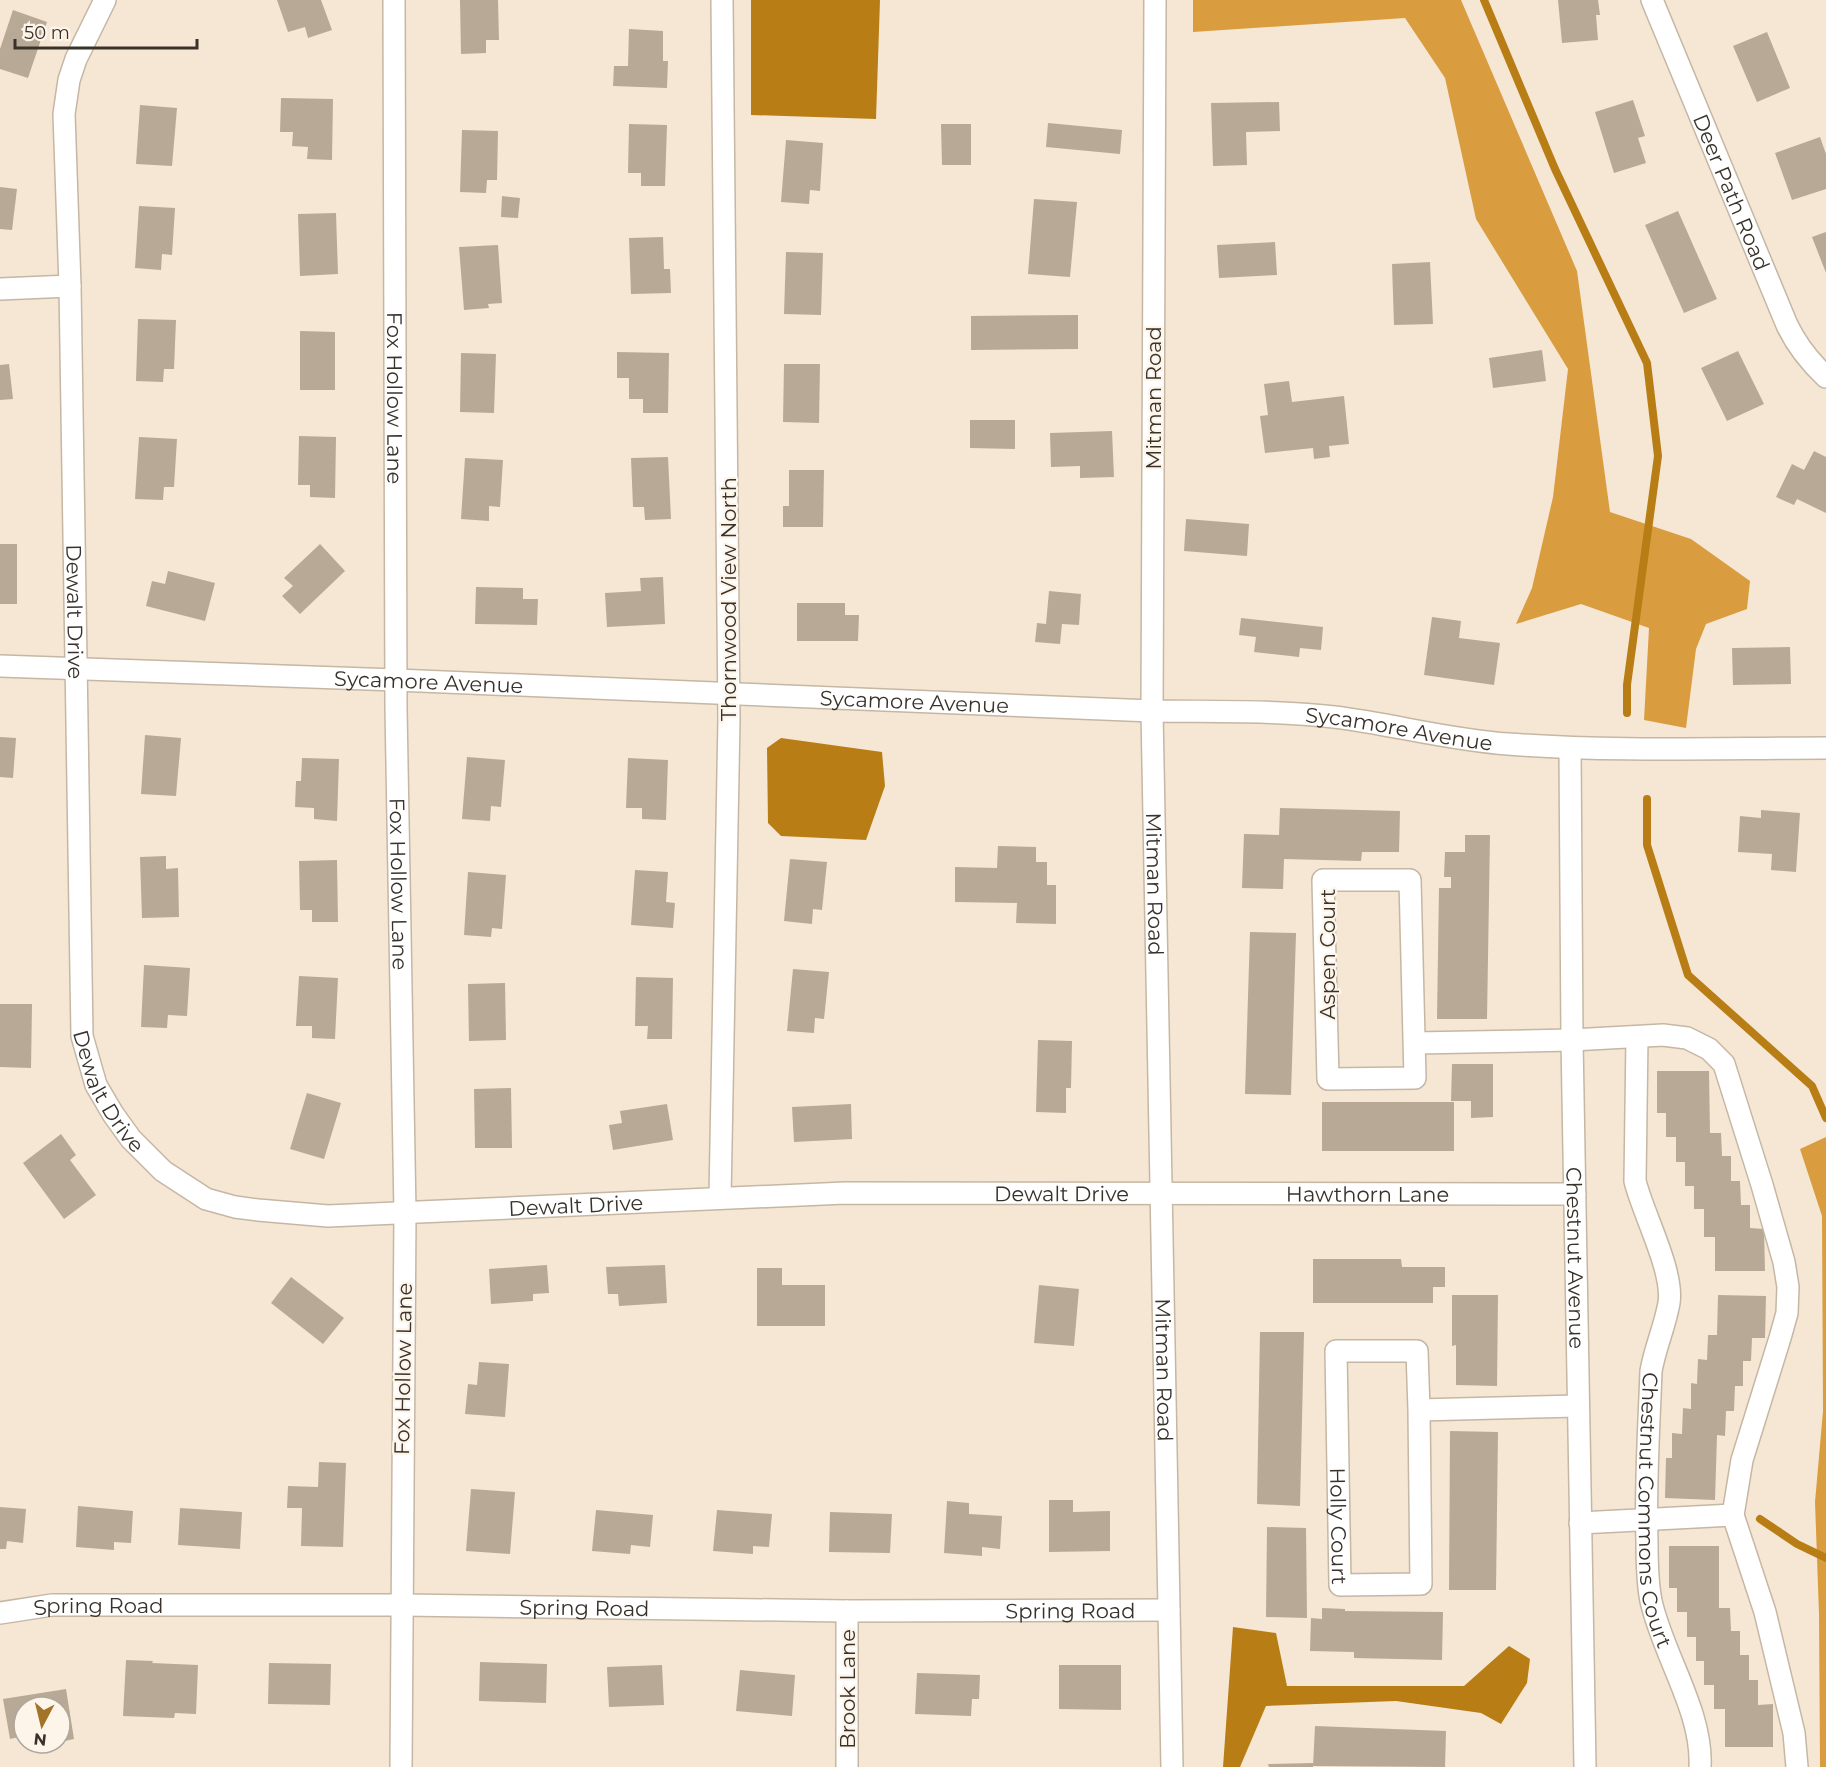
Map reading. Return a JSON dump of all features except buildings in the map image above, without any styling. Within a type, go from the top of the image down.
[{"type":"street","name":"Dewalt Drive","points":[[105,0],[75,59],[64,114],[70,286],[82,1036],[96,1085],[131,1139],[163,1171],[206,1199],[235,1207],[328,1216],[845,1193],[1160,1194]]},
{"type":"street","name":"Fox Hollow Lane","points":[[394,0],[396,680],[405,1213],[401,1767]]},
{"type":"street","name":"Thornwood View North","points":[[720,1198],[729,693],[722,0]]},
{"type":"street","name":"Mitman Road","points":[[1155,0],[1152,711],[1172,1767]]},
{"type":"street","name":"Deer Path Road","points":[[1652,0],[1787,326],[1808,360],[1826,377]]},
{"type":"street","points":[[0,289],[70,286]]},
{"type":"street","name":"Sycamore Avenue","points":[[0,666],[1152,711],[1302,714],[1337,717],[1477,741],[1570,748],[1826,748]]},
{"type":"street","name":"Chestnut Avenue","points":[[1570,748],[1572,1040],[1585,1767]]},
{"type":"street","name":"Aspen Court","points":[[1323,880],[1410,880],[1415,1043],[1415,1078],[1328,1078],[1323,880]]},
{"type":"street","points":[[1415,1043],[1572,1040],[1663,1035],[1687,1038],[1708,1049],[1724,1064],[1762,1185],[1784,1262],[1788,1287],[1786,1313],[1780,1338],[1742,1460],[1733,1515],[1765,1612],[1794,1732],[1797,1767]]},
{"type":"street","name":"Chestnut Commons Court","points":[[1637,1037],[1635,1181],[1640,1201],[1663,1262],[1669,1301],[1655,1348],[1651,1371],[1646,1521],[1651,1599],[1656,1621],[1699,1739],[1700,1767]]},
{"type":"street","name":"Hawthorn Lane","points":[[1160,1194],[1575,1194]]},
{"type":"street","name":"Holly Court","points":[[1336,1351],[1417,1351],[1419,1410],[1422,1584],[1340,1585],[1336,1351]]},
{"type":"street","points":[[1419,1410],[1578,1406]]},
{"type":"street","points":[[1580,1523],[1733,1515]]},
{"type":"street","name":"Spring Road","points":[[0,1613],[52,1605],[403,1605],[847,1611],[1169,1610]]},
{"type":"street","name":"Brook Lane","points":[[847,1611],[847,1767]]},
{"type":"shaded area","points":[[751,0],[880,0],[876,119],[751,115]]},
{"type":"shaded area","points":[[1193,0],[1461,0],[1577,271],[1610,512],[1691,539],[1750,581],[1747,609],[1706,624],[1696,649],[1686,728],[1644,720],[1649,628],[1581,604],[1516,624],[1532,588],[1553,497],[1568,369],[1476,219],[1445,78],[1405,18],[1193,32]]},
{"type":"shaded area","points":[[781,738],[882,752],[885,786],[866,840],[781,836],[768,823],[767,748]]},
{"type":"shaded area","points":[[1826,1137],[1826,1767],[1820,1767],[1819,1614],[1815,1502],[1823,1411],[1822,1216],[1800,1149]]},
{"type":"shaded area","points":[[1233,1627],[1276,1633],[1287,1686],[1464,1686],[1509,1646],[1530,1659],[1527,1683],[1501,1724],[1481,1713],[1396,1701],[1266,1706],[1240,1767],[1223,1767]]},
{"type":"waterway","points":[[1484,0],[1555,169],[1647,363],[1658,456],[1627,685],[1627,713]]},
{"type":"waterway","points":[[1647,799],[1647,845],[1688,975],[1812,1086],[1826,1118]]},
{"type":"waterway","points":[[1760,1519],[1797,1544],[1826,1558]]}]
